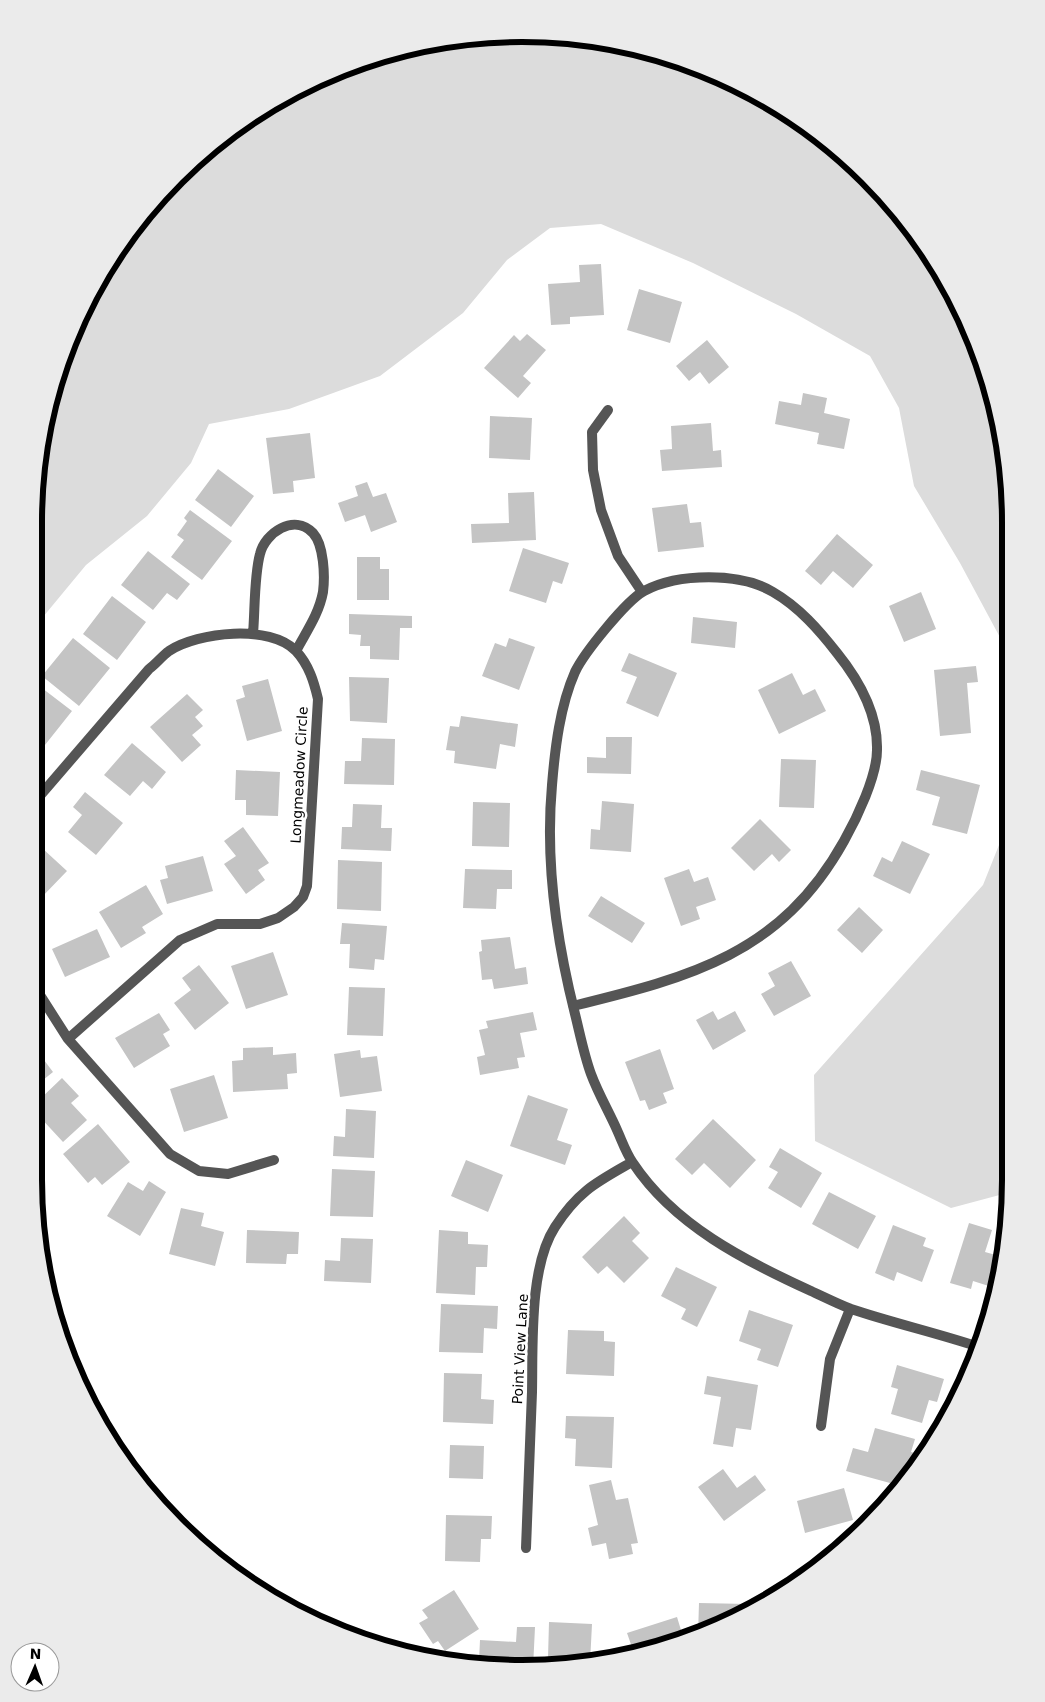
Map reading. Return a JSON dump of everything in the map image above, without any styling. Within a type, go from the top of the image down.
[{"type":"street","points":[[608,410],[592,432],[593,470],[601,510],[618,556],[642,592]]},
{"type":"street","points":[[253,634],[260,553],[270,535],[282,527],[303,526],[313,533],[321,550],[323,590],[319,609],[296,651]]},
{"type":"street","points":[[573,1006],[632,992],[712,963],[728,957],[765,934],[802,903],[834,859],[852,827],[868,790],[878,750],[871,710],[855,677],[804,614],[770,589],[732,579],[698,577],[677,580],[642,592],[613,622],[576,672],[555,752],[549,816],[551,874],[562,964],[591,1076],[632,1162],[668,1204],[698,1229],[739,1255],[850,1308],[972,1346]]},
{"type":"street","name":"Longmeadow Circle","points":[[42,793],[149,669],[170,651],[198,639],[228,634],[253,634],[276,638],[296,651],[314,678],[318,699],[307,886],[303,897],[294,907],[278,918],[260,924],[217,924],[180,940],[68,1039]]},
{"type":"street","points":[[42,998],[68,1039],[170,1154],[199,1171],[228,1174],[274,1160]]},
{"type":"street","name":"Point View Lane","points":[[526,1548],[534,1303],[542,1261],[554,1229],[572,1204],[588,1187],[632,1162]]},
{"type":"street","points":[[821,1426],[830,1359],[850,1308]]},
{"type":"shaded area","points":[[522,42],[554,44],[616,52],[647,59],[677,68],[735,92],[789,123],[815,142],[862,183],[903,230],[922,256],[953,310],[966,339],[986,398],[993,429],[1001,491],[1002,641],[960,563],[914,486],[899,408],[870,356],[796,314],[693,263],[601,224],[550,228],[507,260],[463,313],[380,376],[289,409],[209,424],[191,463],[147,516],[86,565],[42,618],[42,522],[44,491],[52,429],[68,368],[92,310],[123,256],[142,230],[183,183],[206,162],[256,123],[283,107],[310,92],[368,68],[398,59],[460,47]]},
{"type":"shaded area","points":[[1002,838],[1002,1194],[951,1208],[815,1141],[814,1075],[983,885]]},
{"type":"building","points":[[601,264],[604,315],[570,317],[570,324],[551,325],[548,284],[580,282],[579,265]]},
{"type":"building","points":[[639,289],[682,302],[670,343],[627,330]]},
{"type":"building","points":[[527,334],[546,350],[523,376],[531,383],[518,398],[484,368],[514,335],[520,341]]},
{"type":"building","points":[[707,340],[729,367],[709,384],[700,372],[689,381],[676,366]]},
{"type":"building","points":[[803,393],[827,398],[824,413],[850,419],[844,449],[817,444],[819,433],[775,424],[779,401],[801,405]]},
{"type":"building","points":[[490,416],[532,418],[530,460],[489,458]]},
{"type":"building","points":[[711,423],[713,451],[721,450],[722,467],[662,471],[660,450],[672,449],[671,426]]},
{"type":"building","points":[[310,433],[315,478],[293,481],[294,492],[273,494],[266,438]]},
{"type":"building","points":[[218,469],[254,496],[231,527],[195,500]]},
{"type":"building","points":[[367,482],[373,497],[386,493],[397,522],[371,532],[365,515],[345,522],[338,503],[358,496],[355,486]]},
{"type":"building","points":[[534,492],[536,540],[472,543],[471,524],[509,523],[508,493]]},
{"type":"building","points":[[687,504],[690,523],[701,522],[704,547],[658,552],[652,508]]},
{"type":"building","points":[[190,510],[232,541],[202,580],[171,557],[184,540],[177,535],[187,521],[184,518]]},
{"type":"building","points":[[837,534],[873,565],[853,588],[833,571],[821,585],[805,571]]},
{"type":"building","points":[[523,548],[569,563],[562,584],[553,581],[546,603],[509,591]]},
{"type":"building","points":[[148,551],[190,584],[177,600],[167,593],[153,610],[121,585]]},
{"type":"building","points":[[357,557],[380,557],[380,569],[389,569],[389,600],[357,600]]},
{"type":"building","points":[[921,592],[936,629],[904,642],[889,606]]},
{"type":"building","points":[[112,596],[146,622],[117,660],[83,634]]},
{"type":"building","points":[[349,614],[412,616],[412,628],[400,628],[399,660],[370,659],[370,646],[360,646],[361,635],[349,634]]},
{"type":"building","points":[[693,617],[737,622],[735,648],[691,643]]},
{"type":"building","points":[[73,638],[110,668],[79,706],[42,676]]},
{"type":"building","points":[[509,638],[535,647],[519,690],[482,676],[495,643],[506,647]]},
{"type":"building","points":[[629,653],[677,673],[658,717],[626,703],[637,677],[621,671]]},
{"type":"building","points":[[976,666],[978,682],[967,683],[971,733],[940,736],[934,670]]},
{"type":"building","points":[[792,673],[803,695],[815,689],[826,711],[779,734],[758,690]]},
{"type":"building","points":[[349,677],[389,678],[387,723],[350,721]]},
{"type":"building","points":[[268,679],[282,731],[247,741],[236,700],[245,697],[242,686]]},
{"type":"building","points":[[42,688],[72,711],[42,749]]},
{"type":"building","points":[[187,694],[203,710],[195,717],[203,726],[192,735],[201,745],[182,762],[150,727]]},
{"type":"building","points":[[461,716],[518,724],[515,747],[500,744],[496,769],[454,763],[455,751],[446,750],[450,726],[459,727]]},
{"type":"building","points":[[606,737],[632,737],[631,774],[587,773],[587,757],[606,758]]},
{"type":"building","points":[[362,738],[395,739],[394,785],[344,784],[345,761],[361,761]]},
{"type":"building","points":[[132,743],[166,772],[152,789],[143,781],[130,796],[104,775]]},
{"type":"building","points":[[781,759],[816,760],[814,808],[779,807]]},
{"type":"building","points":[[236,770],[280,772],[278,816],[246,815],[246,800],[235,800]]},
{"type":"building","points":[[921,770],[980,785],[967,834],[932,825],[940,797],[916,790]]},
{"type":"building","points":[[85,792],[123,823],[96,855],[68,832],[82,815],[73,807]]},
{"type":"building","points":[[602,801],[634,804],[631,852],[590,849],[591,829],[600,830]]},
{"type":"building","points":[[473,802],[510,803],[509,847],[472,846]]},
{"type":"building","points":[[353,804],[382,805],[381,828],[392,828],[391,851],[341,849],[342,827],[352,827]]},
{"type":"building","points":[[760,819],[791,850],[779,862],[772,854],[754,871],[731,848]]},
{"type":"building","points":[[243,827],[269,863],[258,870],[265,880],[246,894],[224,864],[236,856],[224,841]]},
{"type":"building","points":[[902,841],[930,854],[910,894],[873,876],[882,857],[892,862]]},
{"type":"building","points":[[42,848],[67,871],[42,897]]},
{"type":"building","points":[[203,856],[213,891],[167,904],[160,880],[168,878],[165,866]]},
{"type":"building","points":[[338,860],[382,862],[381,911],[337,909]]},
{"type":"building","points":[[465,869],[512,870],[512,889],[497,889],[496,909],[463,908]]},
{"type":"building","points":[[689,869],[694,882],[708,877],[716,900],[696,907],[700,919],[681,926],[664,878]]},
{"type":"building","points":[[146,885],[163,914],[142,927],[146,933],[121,948],[99,912]]},
{"type":"building","points":[[601,896],[645,923],[632,943],[588,916]]},
{"type":"building","points":[[859,907],[883,930],[862,953],[837,930]]},
{"type":"building","points":[[342,923],[387,926],[384,960],[375,959],[374,970],[349,968],[350,944],[340,944]]},
{"type":"building","points":[[97,929],[110,957],[65,977],[52,949]]},
{"type":"building","points":[[510,937],[515,969],[526,967],[528,984],[494,989],[492,979],[482,980],[479,952],[482,951],[481,940]]},
{"type":"building","points":[[273,952],[288,995],[246,1009],[231,966]]},
{"type":"building","points":[[791,961],[811,996],[774,1016],[761,994],[775,986],[768,973]]},
{"type":"building","points":[[199,965],[229,1003],[195,1030],[174,1003],[191,990],[182,978]]},
{"type":"building","points":[[349,987],[385,988],[383,1036],[347,1035]]},
{"type":"building","points":[[713,1011],[718,1020],[735,1011],[746,1031],[713,1050],[696,1020]]},
{"type":"building","points":[[533,1012],[537,1030],[520,1033],[525,1057],[517,1058],[519,1068],[480,1075],[477,1057],[485,1055],[479,1030],[488,1028],[486,1021]]},
{"type":"building","points":[[159,1013],[170,1030],[163,1034],[170,1046],[134,1068],[115,1038]]},
{"type":"building","points":[[273,1047],[273,1055],[296,1053],[297,1073],[287,1074],[288,1089],[233,1092],[232,1061],[243,1060],[243,1048]]},
{"type":"building","points":[[660,1049],[674,1089],[663,1093],[667,1103],[649,1110],[645,1100],[640,1101],[625,1062]]},
{"type":"building","points":[[360,1050],[361,1058],[377,1056],[382,1091],[340,1097],[334,1054]]},
{"type":"building","points":[[42,1057],[53,1072],[42,1081]]},
{"type":"building","points":[[214,1075],[228,1118],[184,1132],[170,1089]]},
{"type":"building","points":[[62,1078],[79,1096],[71,1103],[87,1120],[63,1142],[42,1119],[42,1097]]},
{"type":"building","points":[[528,1095],[568,1109],[557,1140],[572,1145],[565,1165],[510,1146]]},
{"type":"building","points":[[346,1109],[376,1111],[374,1158],[333,1156],[334,1136],[345,1137]]},
{"type":"building","points":[[713,1119],[756,1160],[730,1188],[704,1163],[692,1175],[675,1159]]},
{"type":"building","points":[[98,1124],[130,1162],[102,1185],[95,1177],[88,1183],[63,1154]]},
{"type":"building","points":[[780,1148],[822,1173],[801,1208],[768,1188],[778,1172],[769,1167]]},
{"type":"building","points":[[466,1160],[503,1175],[488,1212],[451,1196]]},
{"type":"building","points":[[332,1169],[375,1171],[373,1217],[330,1216]]},
{"type":"building","points":[[149,1181],[166,1192],[140,1236],[107,1216],[128,1182],[143,1191]]},
{"type":"building","points":[[829,1192],[876,1216],[858,1249],[812,1224]]},
{"type":"building","points":[[181,1208],[204,1213],[201,1226],[224,1232],[215,1266],[169,1254]]},
{"type":"building","points":[[624,1216],[640,1233],[632,1241],[649,1258],[624,1283],[607,1266],[598,1274],[582,1257]]},
{"type":"building","points":[[969,1223],[992,1230],[985,1252],[996,1255],[990,1286],[973,1281],[971,1289],[950,1283]]},
{"type":"building","points":[[893,1225],[926,1238],[923,1246],[934,1250],[922,1282],[897,1272],[894,1281],[875,1273]]},
{"type":"building","points":[[247,1230],[299,1232],[298,1254],[287,1254],[286,1264],[246,1263]]},
{"type":"building","points":[[439,1230],[468,1232],[468,1244],[488,1245],[487,1267],[476,1267],[475,1295],[436,1293]]},
{"type":"building","points":[[341,1238],[373,1239],[371,1283],[324,1281],[325,1260],[340,1261]]},
{"type":"building","points":[[676,1267],[717,1287],[697,1327],[681,1319],[686,1309],[661,1296]]},
{"type":"building","points":[[441,1304],[498,1306],[497,1329],[484,1328],[483,1353],[439,1352]]},
{"type":"building","points":[[749,1310],[793,1325],[778,1367],[757,1360],[761,1349],[739,1341]]},
{"type":"building","points":[[568,1330],[604,1331],[604,1341],[615,1342],[614,1376],[566,1374]]},
{"type":"building","points":[[897,1365],[944,1379],[937,1402],[929,1400],[922,1423],[891,1414],[898,1389],[891,1387]]},
{"type":"building","points":[[444,1373],[482,1374],[481,1399],[494,1400],[493,1424],[443,1422]]},
{"type":"building","points":[[707,1376],[758,1385],[751,1430],[736,1428],[733,1447],[713,1444],[721,1397],[704,1394]]},
{"type":"building","points":[[566,1416],[614,1417],[612,1468],[575,1466],[576,1439],[565,1438]]},
{"type":"building","points":[[875,1428],[915,1439],[911,1452],[916,1454],[893,1484],[846,1471],[853,1448],[868,1452]]},
{"type":"building","points":[[450,1445],[484,1446],[483,1479],[449,1478]]},
{"type":"building","points":[[723,1469],[737,1488],[755,1475],[766,1490],[724,1521],[698,1487]]},
{"type":"building","points":[[611,1480],[616,1500],[628,1498],[638,1543],[631,1544],[633,1554],[609,1559],[606,1543],[592,1546],[588,1528],[598,1525],[589,1485]]},
{"type":"building","points":[[844,1488],[853,1520],[805,1533],[797,1501]]},
{"type":"building","points":[[446,1515],[492,1516],[491,1539],[481,1539],[480,1562],[445,1561]]},
{"type":"building","points":[[454,1590],[479,1629],[445,1651],[438,1641],[433,1644],[419,1623],[428,1618],[422,1610]]},
{"type":"building","points":[[699,1603],[746,1604],[735,1610],[698,1626]]},
{"type":"building","points":[[677,1617],[682,1632],[632,1646],[627,1633]]},
{"type":"building","points":[[549,1622],[592,1624],[590,1654],[548,1658]]},
{"type":"building","points":[[517,1627],[535,1627],[533,1659],[479,1657],[480,1640],[516,1642]]}]
